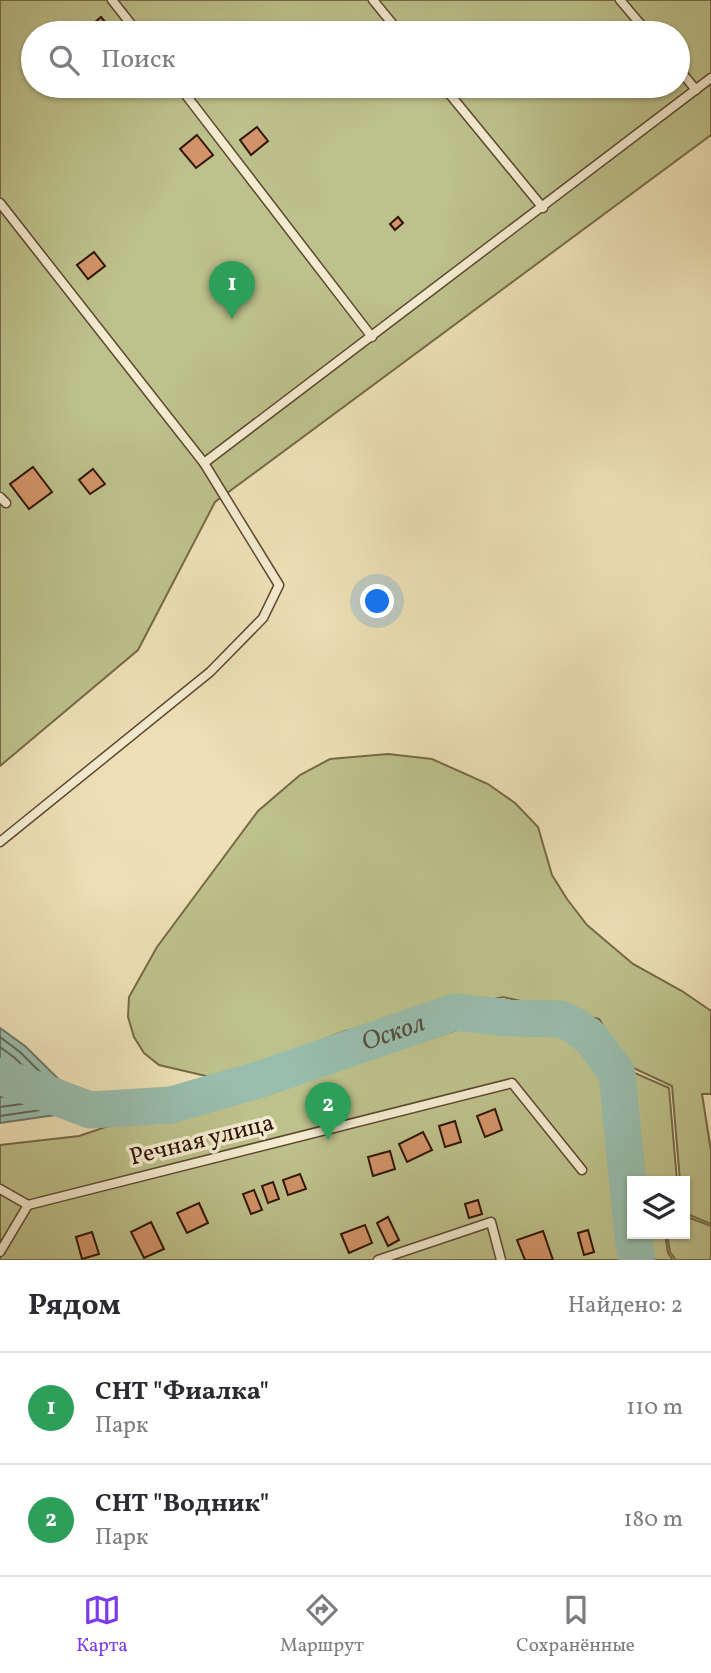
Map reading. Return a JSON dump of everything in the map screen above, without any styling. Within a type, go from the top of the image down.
[{"type":"lane","points":[[112,0],[129,21]]},
{"type":"lane","points":[[373,0],[390,21]]},
{"type":"lane","points":[[620,0],[638,21]]},
{"type":"lane","points":[[690,95],[711,78]]},
{"type":"lane","points":[[690,83],[696,90]]},
{"type":"lane","points":[[188,98],[372,337]]},
{"type":"lane","points":[[453,98],[543,208]]},
{"type":"lane","points":[[204,463],[686,98]]},
{"type":"lane","points":[[0,203],[204,463],[279,585],[263,618],[210,673],[0,842]]},
{"type":"lane","name":"Речная улица","points":[[28,1205],[512,1083],[582,1170]]},
{"type":"lane","points":[[0,1189],[28,1205],[0,1252]]},
{"type":"lane","points":[[378,1260],[491,1222],[501,1260]]},
{"type":"green space","points":[[0,0],[711,0],[711,135],[215,502],[138,650],[0,766]]},
{"type":"green space","points":[[388,754],[432,759],[488,784],[515,803],[538,827],[552,875],[587,925],[633,964],[682,991],[711,1011],[711,1094],[702,1094],[711,1151],[711,1224],[690,1215],[690,1176],[680,1176],[672,1086],[629,1066],[599,1019],[503,997],[345,1031],[314,1043],[266,1072],[223,1080],[159,1065],[144,1053],[134,1037],[128,1017],[129,997],[157,947],[258,811],[300,775],[330,759]]},
{"type":"green space","points":[[545,1027],[566,1033],[575,1038],[589,1054],[600,1073],[607,1093],[628,1260],[0,1260],[0,1145],[79,1136],[135,1117],[173,1119],[198,1114],[457,1030]]},
{"type":"green space","points":[[628,1070],[669,1088],[677,1176],[637,1176]]},
{"type":"green space","points":[[690,1218],[711,1226],[711,1260],[676,1260],[670,1252],[668,1239],[690,1239]]},
{"type":"green space","points":[[648,1239],[666,1239],[668,1253],[673,1260],[655,1260]]},
{"type":"water","points":[[0,1028],[25,1046],[90,1110],[0,1123]]},
{"type":"building","points":[[257,127],[268,141],[251,155],[240,140]]},
{"type":"building","points":[[197,135],[213,155],[196,168],[180,149]]},
{"type":"building","points":[[398,217],[403,223],[395,230],[390,224]]},
{"type":"building","points":[[94,252],[105,266],[88,279],[77,265]]},
{"type":"building","points":[[33,467],[52,492],[29,509],[10,484]]},
{"type":"building","points":[[93,469],[105,484],[90,494],[79,480]]},
{"type":"building","points":[[495,1109],[502,1130],[485,1137],[477,1116]]},
{"type":"building","points":[[455,1121],[461,1142],[445,1147],[439,1126]]},
{"type":"building","points":[[423,1132],[432,1150],[407,1162],[399,1144]]},
{"type":"building","points":[[390,1151],[395,1169],[373,1176],[368,1157]]},
{"type":"building","points":[[300,1174],[306,1189],[288,1195],[283,1180]]},
{"type":"building","points":[[273,1182],[279,1199],[268,1203],[262,1186]]},
{"type":"building","points":[[254,1190],[262,1210],[251,1214],[243,1194]]},
{"type":"building","points":[[478,1200],[482,1214],[469,1218],[465,1204]]},
{"type":"building","points":[[199,1203],[208,1223],[187,1233],[177,1213]]},
{"type":"building","points":[[388,1217],[399,1240],[388,1246],[377,1223]]},
{"type":"building","points":[[151,1222],[164,1249],[144,1258],[131,1232]]},
{"type":"building","points":[[365,1225],[372,1243],[349,1253],[341,1234]]},
{"type":"building","points":[[588,1230],[594,1252],[584,1255],[578,1233]]},
{"type":"building","points":[[543,1231],[553,1260],[525,1260],[517,1240]]},
{"type":"building","points":[[92,1232],[99,1254],[82,1259],[76,1237]]},
{"type":"waterway","name":"Оскол","points":[[0,1076],[90,1110],[171,1105],[261,1079],[455,1012],[508,1018],[561,1019],[591,1038],[617,1073],[637,1260]]},
{"type":"place","name":"СНТ \"Фиалка\"","points":[[232,319]]},
{"type":"place","name":"СНТ \"Водник\"","points":[[328,1140]]}]
